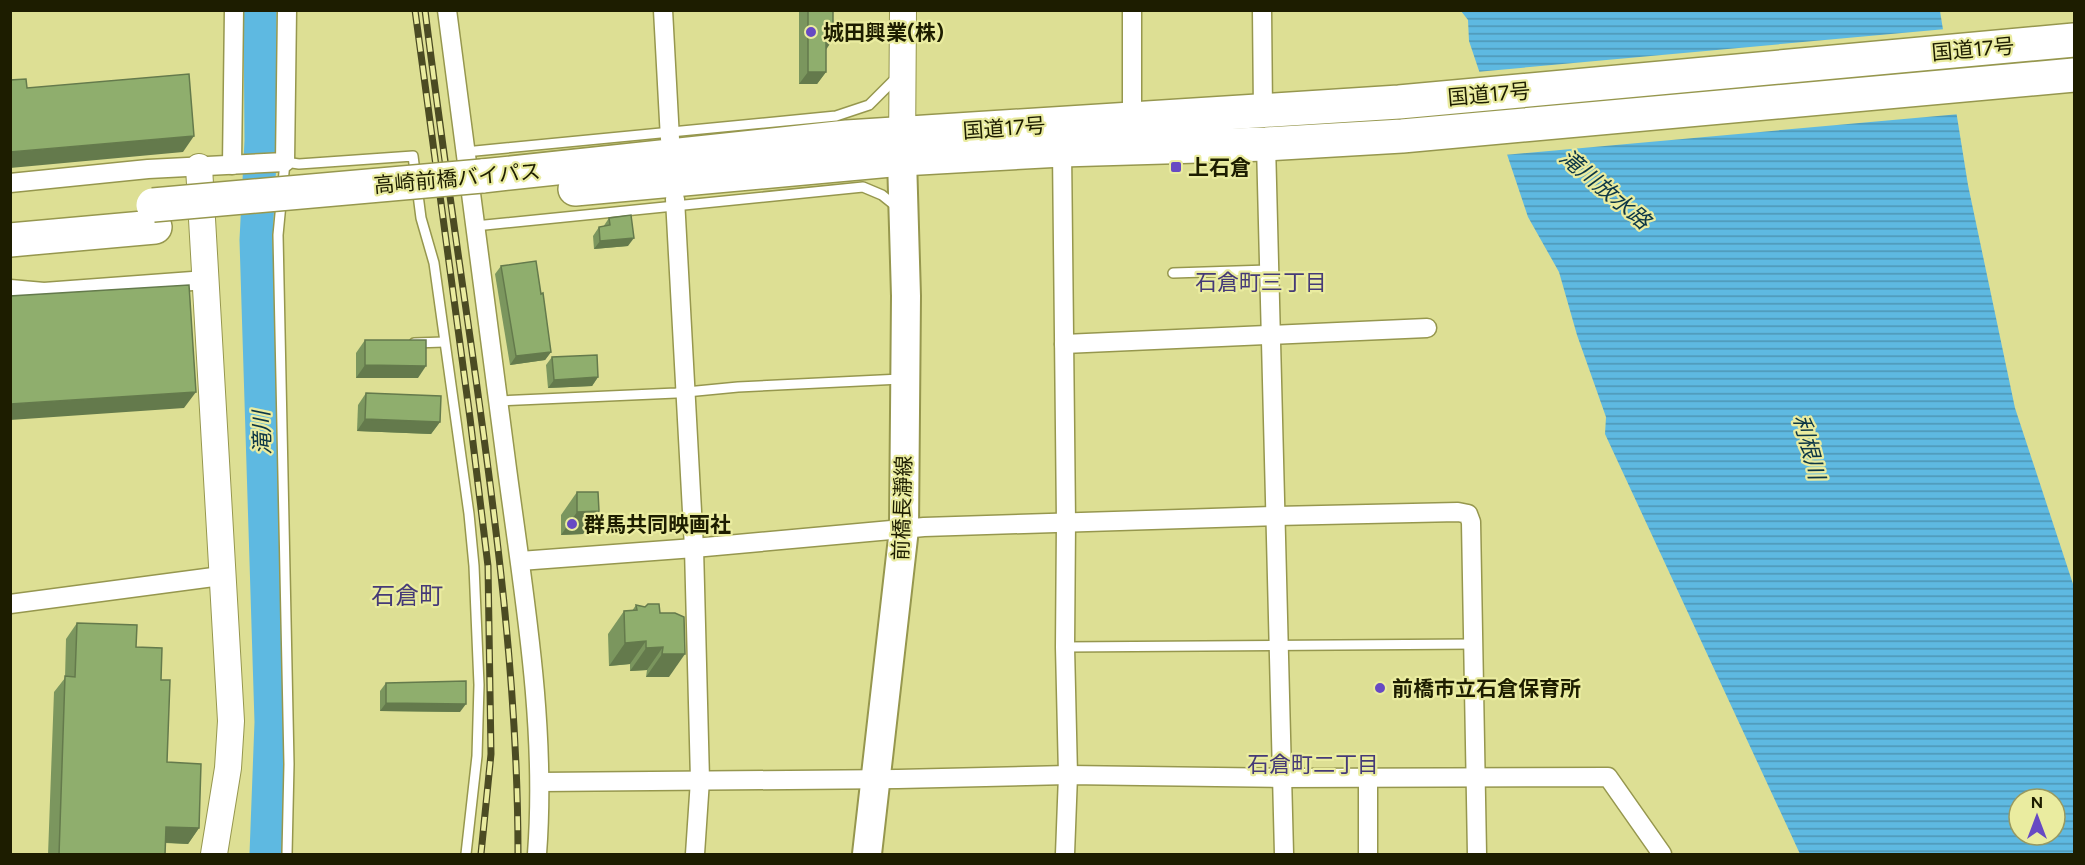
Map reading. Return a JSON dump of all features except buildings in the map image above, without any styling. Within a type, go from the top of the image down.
[{"type":"highway","name":"国道17号","points":[[902,146],[1132,120],[1399,102],[2074,40]]},
{"type":"highway","name":"国道17号","points":[[902,146],[1062,150],[1266,144],[1402,136],[2074,75]]},
{"type":"highway","name":"高崎前橋バイパス","points":[[10,240],[154,216],[477,188],[847,137],[902,146]]},
{"type":"highway","name":"高崎前橋バイパス","points":[[10,217],[154,216]]},
{"type":"main road","name":"前橋長瀞線","points":[[867,855],[904,529],[902,146]]},
{"type":"street","points":[[234,10],[236,164]]},
{"type":"street","points":[[10,183],[148,170],[281,162],[286,10]]},
{"type":"street","points":[[447,10],[477,188],[499,401],[535,684],[540,782],[537,855]]},
{"type":"street","points":[[663,10],[670,135]]},
{"type":"street","points":[[902,146],[903,10]]},
{"type":"street","points":[[1132,10],[1132,120]]},
{"type":"street","points":[[1262,10],[1263,112]]},
{"type":"street","points":[[1266,144],[1284,855]]},
{"type":"street","points":[[1062,150],[1068,775],[1065,855]]},
{"type":"street","points":[[199,167],[231,722],[228,768],[214,855]]},
{"type":"street","points":[[675,202],[694,548],[700,780],[695,855]]},
{"type":"street","points":[[10,289],[44,292],[206,280]]},
{"type":"street","points":[[1064,344],[1426,328]]},
{"type":"street","points":[[520,561],[904,529],[1276,516],[1458,512],[1468,514],[1471,522],[1477,855]]},
{"type":"street","points":[[10,604],[221,576]]},
{"type":"street","points":[[540,782],[1068,775],[1281,778],[1608,777],[1662,855]]},
{"type":"street","points":[[1368,778],[1368,855]]},
{"type":"lane","points":[[477,188],[670,135],[846,114],[876,100],[902,72]]},
{"type":"lane","points":[[287,855],[289,764],[278,235],[281,162],[299,164],[413,156],[421,218],[434,263],[469,514],[479,685],[477,756],[466,855]]},
{"type":"lane","points":[[477,188],[675,202],[863,188],[882,195],[904,212]]},
{"type":"lane","points":[[1173,273],[1268,270]]},
{"type":"lane","points":[[403,343],[444,342]]},
{"type":"lane","points":[[499,401],[904,378]]},
{"type":"lane","points":[[1065,647],[1474,644]]},
{"type":"water","points":[[1461,11],[1940,11],[1968,185],[2015,408],[2074,587],[2074,854],[1800,854],[1605,434],[1606,417],[1577,335],[1559,272],[1528,217],[1469,41],[1468,20]]},
{"type":"pier","points":[[1946,29],[1952,65],[1488,107],[1476,72]]},
{"type":"pier","points":[[1953,70],[1960,114],[1504,155],[1490,114]]},
{"type":"waterway","name":"滝川","points":[[260,10],[261,141],[256,240],[271,722],[266,854]]},
{"type":"railway","points":[[415,10],[488,566],[491,754],[481,854]]},
{"type":"railway","points":[[425,10],[504,598],[514,726],[518,854]]},
{"type":"place","name":"城田興業(株)","points":[[811,32]]},
{"type":"place","name":"上石倉","points":[[1176,167]]},
{"type":"place","name":"群馬共同映画社","points":[[572,524]]},
{"type":"place","name":"前橋市立石倉保育所","points":[[1380,688]]},
{"type":"district","name":"石倉町三丁目","points":[[1261,282]]},
{"type":"district","name":"石倉町","points":[[407,595]]},
{"type":"district","name":"石倉町二丁目","points":[[1313,764]]},
{"type":"water label","name":"滝川放水路","points":[[1605,189]]},
{"type":"water label","name":"利根川","points":[[1809,447]]}]
